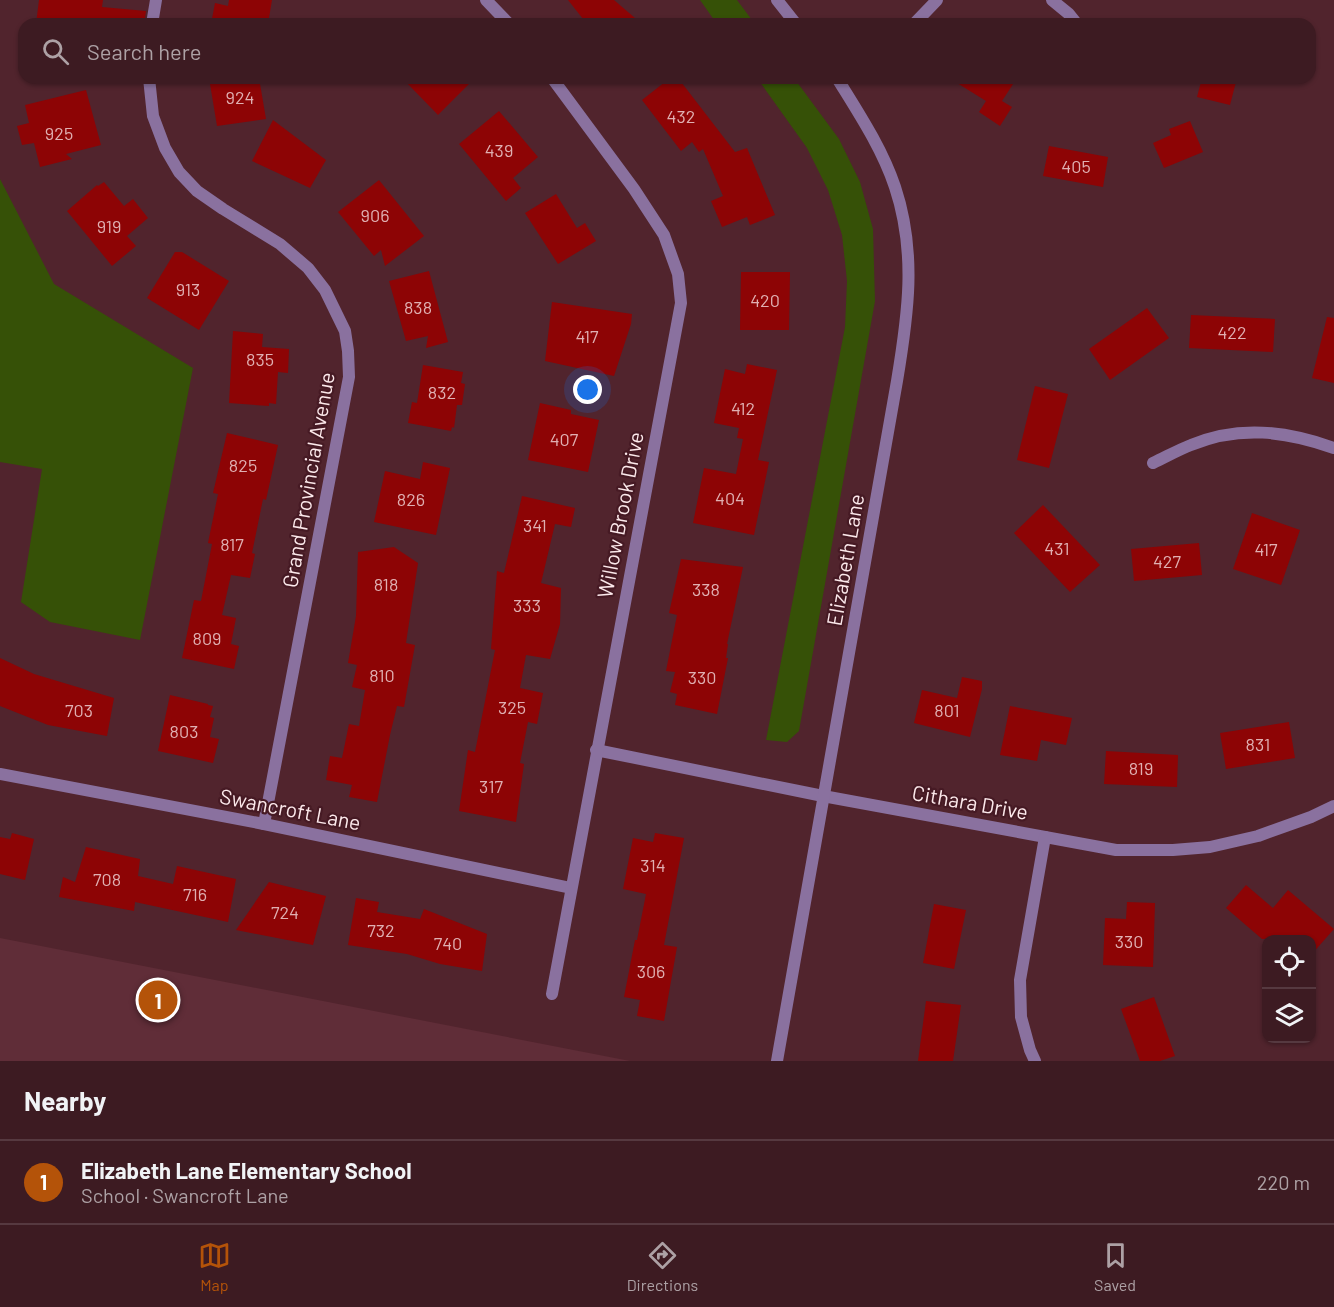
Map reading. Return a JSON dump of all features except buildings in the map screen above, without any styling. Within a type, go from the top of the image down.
[{"type":"street","points":[[154,18],[156,0]]},
{"type":"street","points":[[486,0],[503,18]]},
{"type":"street","points":[[777,0],[791,18]]},
{"type":"street","points":[[920,18],[938,0]]},
{"type":"street","points":[[1052,0],[1072,18]]},
{"type":"street","name":"Grand Provincial Avenue","points":[[150,84],[153,116],[165,148],[179,172],[197,191],[280,244],[308,268],[325,290],[345,331],[349,377],[264,824]]},
{"type":"street","name":"Willow Brook Drive","points":[[552,994],[681,303],[678,274],[664,235],[634,189],[556,84]]},
{"type":"street","name":"Elizabeth Lane","points":[[777,1061],[897,381],[909,295],[907,241],[902,210],[882,156],[843,84]]},
{"type":"street","points":[[1153,463],[1193,444],[1227,435],[1261,432],[1302,437],[1334,448]]},
{"type":"street","name":"Cithara Drive","points":[[596,750],[823,796],[1116,850],[1173,850],[1210,847],[1258,836],[1333,810]]},
{"type":"street","name":"Swancroft Lane","points":[[0,774],[264,824],[571,888]]},
{"type":"street","points":[[1035,1061],[1021,1017],[1020,980],[1045,837]]},
{"type":"shaded area","points":[[0,938],[630,1061],[0,1061]]},
{"type":"green space","points":[[700,0],[737,0],[750,18],[713,18]]},
{"type":"green space","points":[[761,84],[798,84],[839,139],[860,182],[873,229],[875,301],[799,731],[787,742],[766,740],[845,327],[847,281],[842,235],[828,190],[807,148]]},
{"type":"green space","points":[[0,179],[54,284],[193,368],[140,640],[50,622],[21,602],[42,469],[0,462]]},
{"type":"place","name":"Elizabeth Lane Elementary School","points":[[158,1000]]}]
